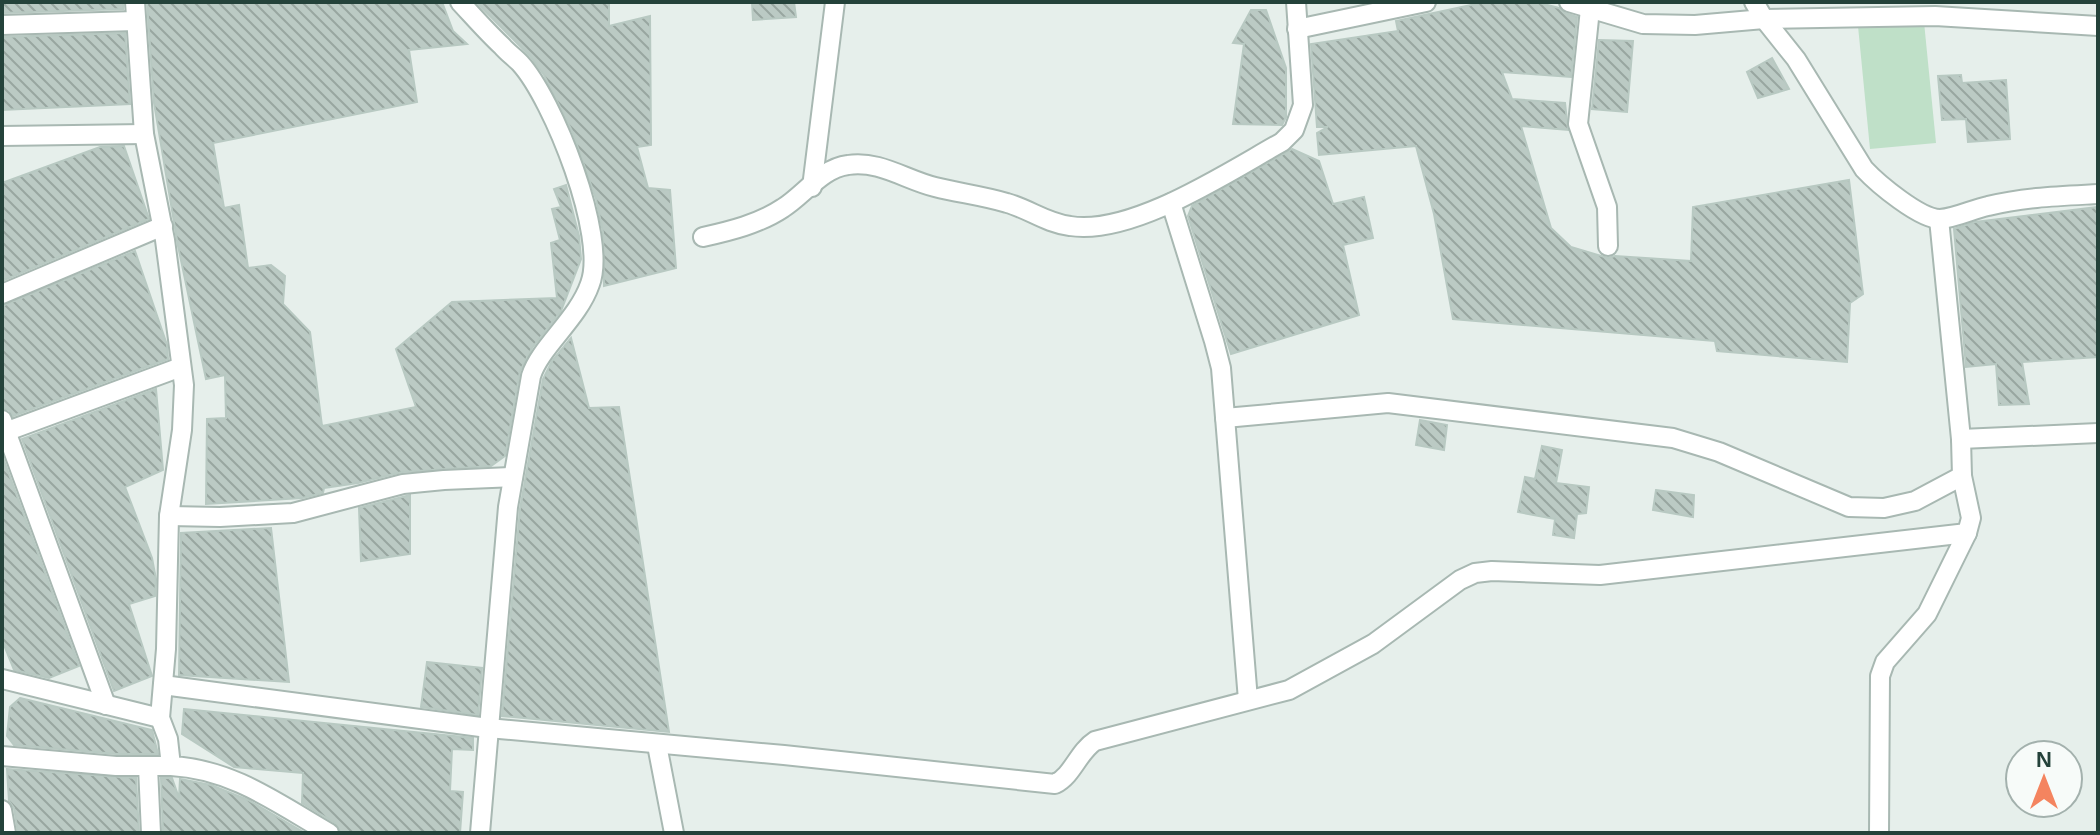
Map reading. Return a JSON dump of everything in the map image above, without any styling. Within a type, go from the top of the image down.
[{"type":"street","points":[[460,2],[521,64],[544,101],[567,147],[584,205],[593,251],[591,282],[583,299],[569,323],[535,366],[513,477],[480,833]]},
{"type":"street","points":[[812,187],[835,2]]},
{"type":"street","points":[[703,237],[738,229],[782,209],[830,170],[848,165],[875,165],[931,186],[1009,203],[1049,222],[1073,227],[1109,225],[1171,203],[1282,142],[1294,130],[1303,105],[1296,2]]},
{"type":"street","points":[[1297,29],[1426,2]]},
{"type":"street","points":[[1569,2],[1643,24],[1695,25],[1764,19],[1935,16],[2098,26]]},
{"type":"street","points":[[1754,2],[1796,59],[1864,169],[1897,197],[1939,219],[1990,205],[2048,196],[2098,194]]},
{"type":"street","points":[[1590,9],[1578,124],[1607,207],[1608,246]]},
{"type":"street","points":[[2,25],[135,12],[144,134],[163,226],[184,385],[182,430],[169,516],[160,718],[168,739],[171,766]]},
{"type":"street","points":[[2,136],[144,134]]},
{"type":"street","points":[[1171,203],[1221,368],[1248,700]]},
{"type":"street","points":[[1879,833],[1880,676],[1885,662],[1927,614],[1967,533],[1971,518],[1962,476],[1939,219]]},
{"type":"street","points":[[2,294],[163,226]]},
{"type":"street","points":[[106,705],[3,428],[181,367]]},
{"type":"street","points":[[1225,418],[1388,403],[1673,438],[1719,452],[1849,507],[1884,508],[1915,501],[1962,476]]},
{"type":"street","points":[[1961,439],[2098,433]]},
{"type":"street","points":[[169,516],[293,513],[403,484],[513,477]]},
{"type":"street","points":[[163,685],[488,728],[1055,784],[1063,780],[1095,741],[1289,690],[1373,644],[1460,580],[1475,573],[1600,575],[1967,533]]},
{"type":"street","points":[[2,679],[160,718]]},
{"type":"street","points":[[657,745],[674,833]]},
{"type":"street","points":[[2,756],[195,768],[245,783],[329,833]]},
{"type":"street","points":[[148,767],[151,833]]},
{"type":"street","points":[[2,810],[6,833]]},
{"type":"green space","points":[[1924,22],[1936,143],[1870,149],[1858,26]]},
{"type":"building","points":[[2,2],[123,2],[123,9],[2,13]]},
{"type":"building","points":[[147,2],[442,2],[453,31],[467,44],[409,50],[417,102],[213,143],[224,208],[239,205],[248,268],[271,265],[285,276],[283,304],[310,332],[322,426],[416,407],[396,349],[452,302],[557,298],[551,243],[560,240],[552,209],[561,207],[554,189],[566,185],[579,236],[581,259],[561,311],[532,348],[520,371],[505,456],[491,466],[402,472],[324,488],[323,493],[302,498],[206,504],[207,419],[226,418],[225,375],[206,379],[178,246],[154,103]]},
{"type":"building","points":[[476,2],[609,2],[609,26],[650,16],[651,145],[637,147],[648,188],[670,190],[676,268],[604,286],[603,232],[596,199],[572,131],[544,75],[530,56]]},
{"type":"building","points":[[752,2],[794,2],[796,17],[753,20]]},
{"type":"building","points":[[1485,2],[1536,2],[1577,17],[1571,77],[1502,72],[1512,99],[1565,103],[1568,130],[1521,126],[1551,228],[1571,247],[1608,258],[1691,261],[1693,207],[1849,180],[1863,294],[1850,303],[1847,362],[1717,351],[1715,341],[1453,319],[1434,214],[1416,146],[1319,155],[1317,133],[1328,127],[1317,127],[1311,44],[1398,31],[1396,21]]},
{"type":"building","points":[[1251,10],[1266,10],[1286,68],[1286,117],[1282,125],[1233,124],[1244,44],[1233,43]]},
{"type":"building","points":[[125,33],[130,104],[2,110],[2,37]]},
{"type":"building","points":[[1599,40],[1633,41],[1627,112],[1592,109]]},
{"type":"building","points":[[1772,58],[1789,89],[1758,98],[1747,72]]},
{"type":"building","points":[[1961,75],[1962,83],[2006,80],[2010,139],[1968,142],[1966,119],[1942,120],[1938,76]]},
{"type":"building","points":[[124,146],[149,219],[2,281],[2,183],[100,147]]},
{"type":"building","points":[[1292,149],[1319,161],[1333,204],[1364,197],[1373,238],[1343,245],[1359,315],[1231,354],[1188,216],[1192,206]]},
{"type":"building","points":[[2098,207],[2098,357],[2022,362],[2029,404],[1999,405],[1996,364],[1966,367],[1954,229],[1975,222]]},
{"type":"building","points":[[135,251],[167,345],[168,359],[13,416],[9,410],[2,408],[2,306]]},
{"type":"building","points":[[571,338],[589,408],[619,407],[669,732],[502,716],[520,509],[543,379],[552,361]]},
{"type":"building","points":[[156,389],[163,470],[125,487],[152,558],[156,579],[155,596],[129,604],[152,676],[114,691],[22,439]]},
{"type":"building","points":[[1420,420],[1447,425],[1444,450],[1416,445]]},
{"type":"building","points":[[1542,446],[1562,450],[1556,483],[1589,487],[1586,513],[1577,514],[1574,538],[1553,535],[1555,519],[1518,512],[1525,477],[1535,479]]},
{"type":"building","points":[[2,455],[79,666],[49,678],[14,670],[2,640]]},
{"type":"building","points":[[1656,490],[1694,495],[1693,517],[1653,510]]},
{"type":"building","points":[[410,495],[410,554],[361,561],[359,508]]},
{"type":"building","points":[[271,528],[289,682],[179,675],[181,533]]},
{"type":"building","points":[[427,662],[482,668],[478,715],[421,707]]},
{"type":"building","points":[[20,698],[152,730],[158,754],[117,754],[14,745],[7,736],[10,707]]},
{"type":"building","points":[[184,709],[473,738],[473,750],[452,749],[450,791],[463,792],[460,833],[341,833],[335,823],[302,803],[303,773],[234,767],[182,734]]},
{"type":"building","points":[[7,769],[136,778],[139,833],[18,833],[14,808],[9,801]]},
{"type":"building","points":[[161,778],[172,778],[179,798],[180,779],[211,785],[248,800],[305,833],[163,833]]}]
